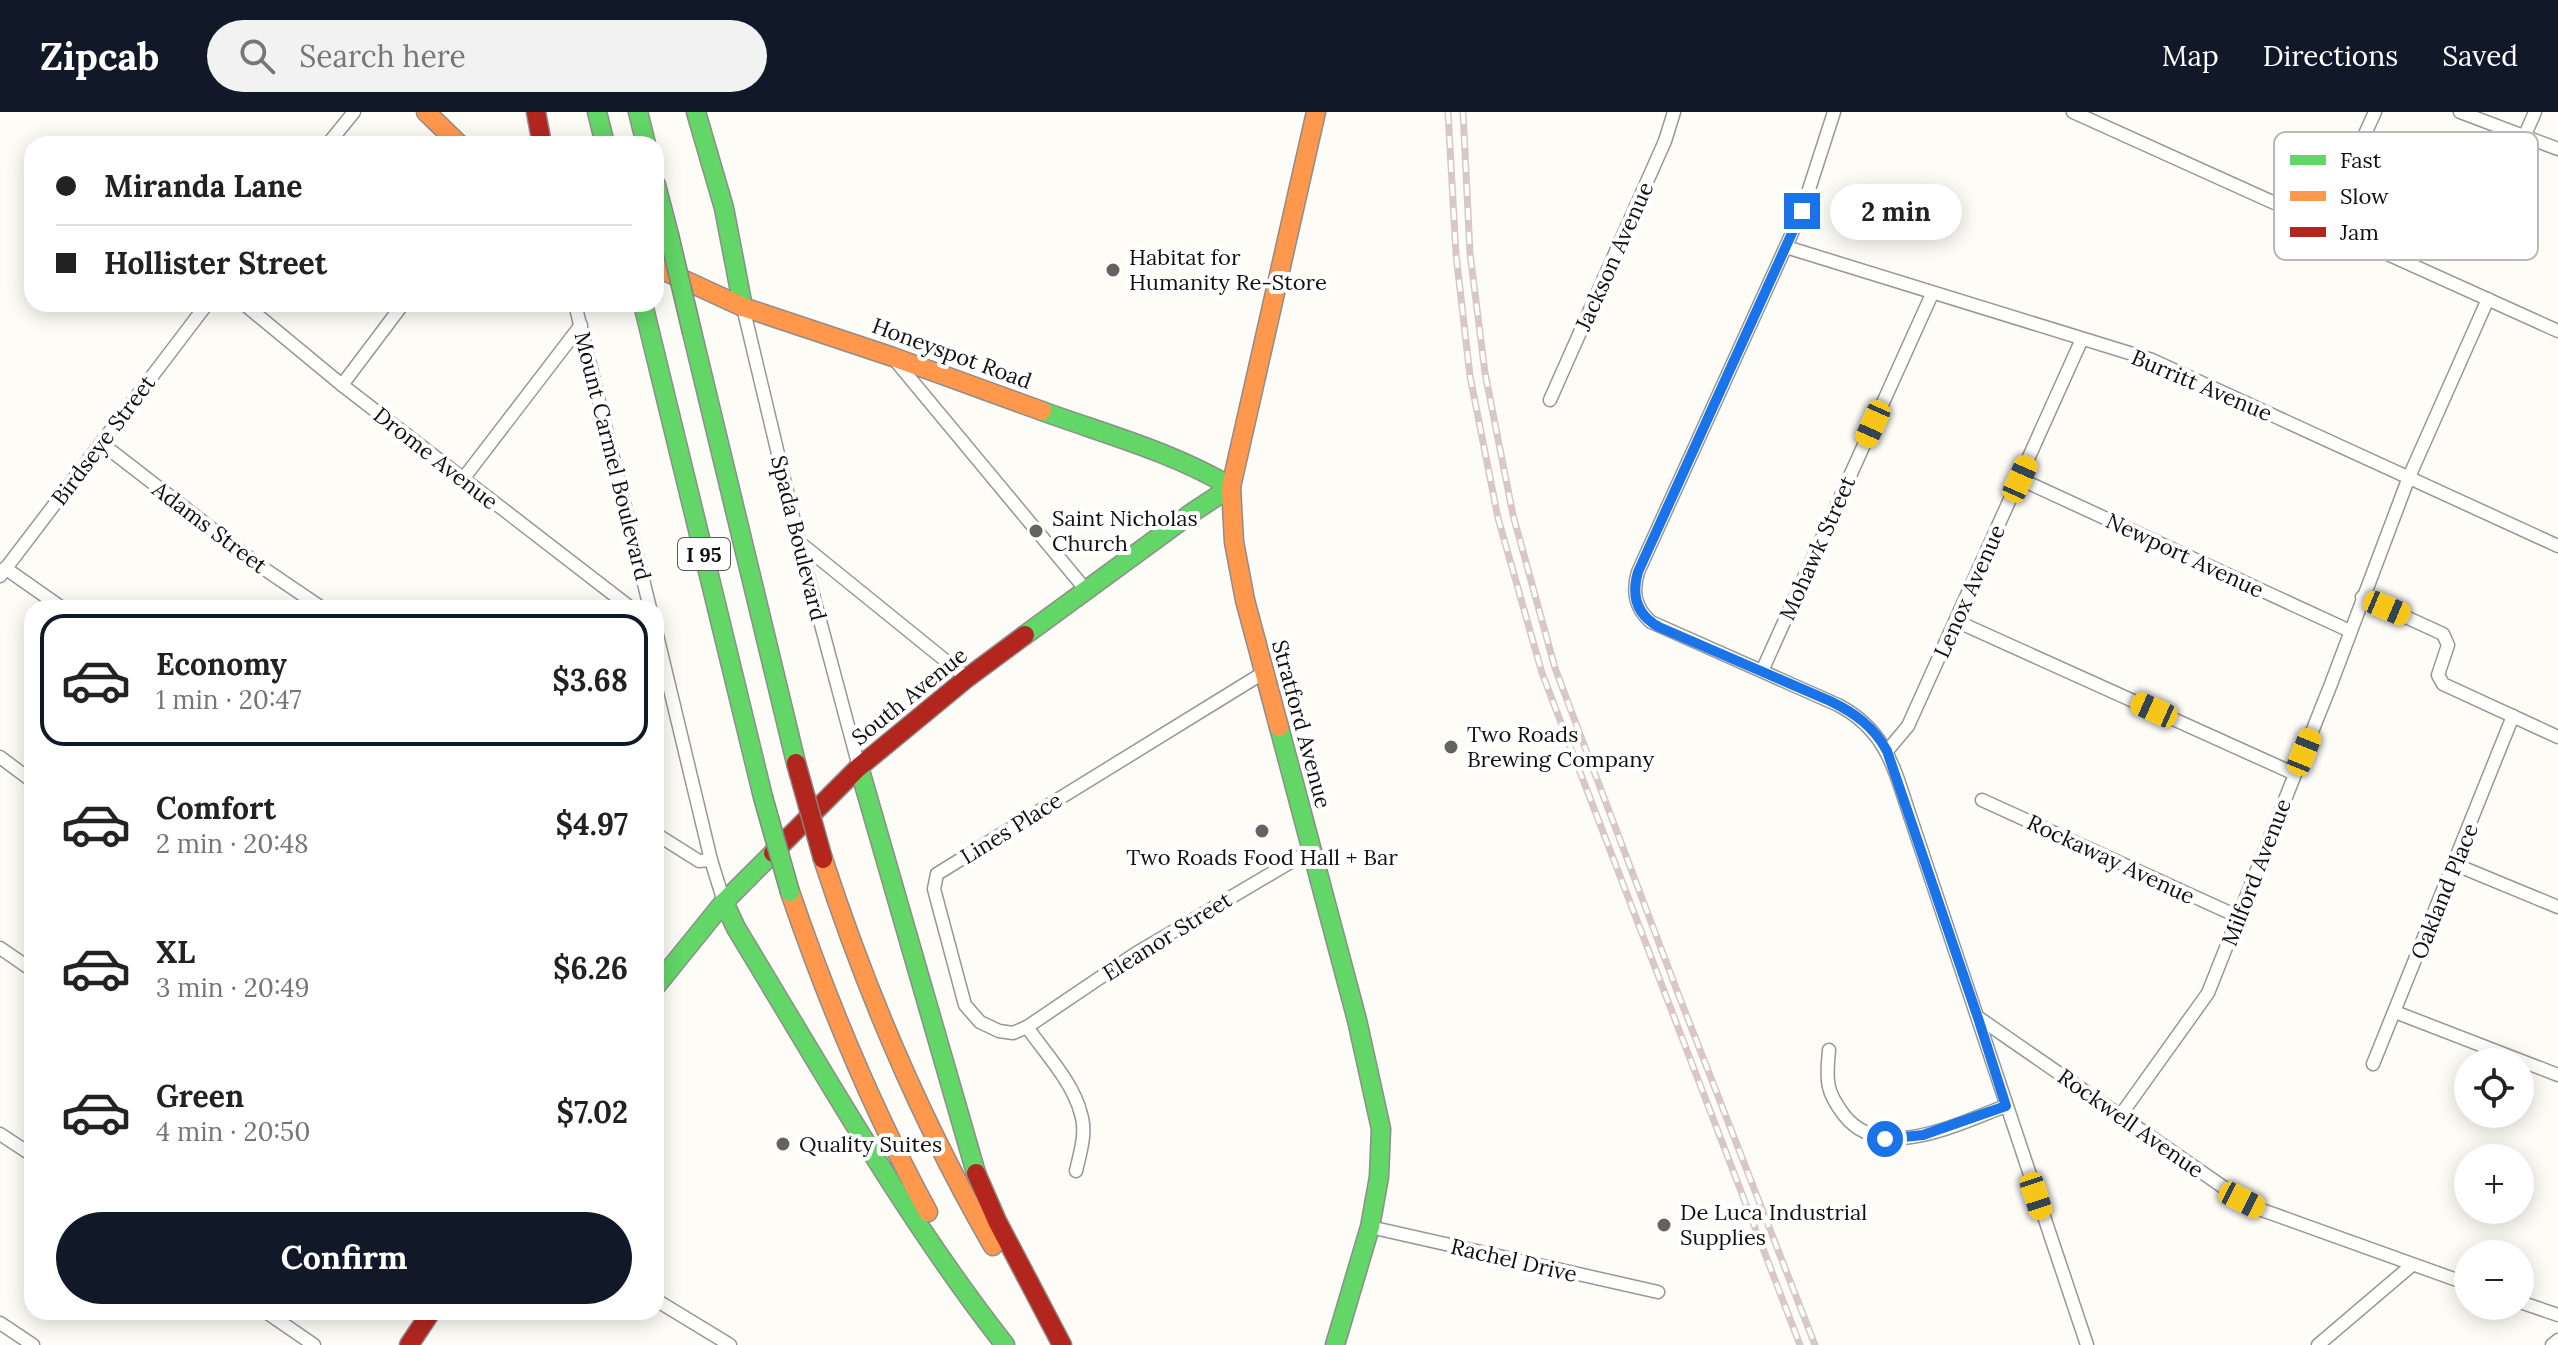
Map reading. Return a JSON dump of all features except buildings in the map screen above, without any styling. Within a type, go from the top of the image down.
[{"type":"main road","points":[[426,112],[451,136]]},
{"type":"main road","points":[[536,112],[540,136]]},
{"type":"main road","points":[[597,112],[603,136]]},
{"type":"main road","points":[[638,112],[644,136]]},
{"type":"main road","points":[[696,112],[734,245],[743,307]]},
{"type":"main road","name":"Stratford Avenue","points":[[1316,112],[1231,487],[1237,560],[1263,673],[1378,1108],[1381,1160],[1370,1227],[1335,1345]]},
{"type":"main road","name":"I 95","points":[[664,216],[796,763],[823,859],[868,989],[919,1106],[991,1242],[1060,1345]]},
{"type":"main road","name":"Honeyspot Road","points":[[664,271],[743,307],[893,357],[1185,463],[1231,487]]},
{"type":"main road","name":"I 95","points":[[645,312],[763,797],[790,892],[828,997],[879,1117],[951,1254],[1007,1345]]},
{"type":"main road","name":"South Avenue","points":[[664,976],[724,902],[859,767],[967,678],[1231,487]]},
{"type":"main road","points":[[859,767],[977,1177],[1060,1345]]},
{"type":"main road","points":[[724,902],[736,928],[892,1183],[959,1286],[1007,1345]]},
{"type":"main road","points":[[409,1345],[426,1320]]},
{"type":"street","points":[[334,136],[354,112]]},
{"type":"street","name":"Jackson Avenue","points":[[1550,400],[1665,141],[1674,112]]},
{"type":"street","points":[[1834,112],[1802,211],[1638,572],[1634,590],[1644,617],[1659,627],[1854,714],[1874,731],[1887,751],[2087,1345]]},
{"type":"street","points":[[2073,112],[2274,204]]},
{"type":"street","points":[[2366,132],[2375,112]]},
{"type":"street","points":[[2460,112],[2511,132]]},
{"type":"street","points":[[2526,132],[2535,112]]},
{"type":"street","points":[[2538,142],[2558,149]]},
{"type":"street","name":"Burritt Avenue","points":[[1786,247],[2152,360],[2558,546]]},
{"type":"street","points":[[2400,260],[2558,331]]},
{"type":"street","name":"Mohawk Street","points":[[1762,671],[1932,294]]},
{"type":"street","name":"Milford Avenue","points":[[2120,1116],[2208,993],[2409,477],[2488,299]]},
{"type":"street","name":"Spada Boulevard","points":[[743,307],[799,542],[859,767]]},
{"type":"street","name":"Birdseye Street","points":[[3,572],[201,312]]},
{"type":"street","name":"Drome Avenue","points":[[254,312],[342,385],[621,600]]},
{"type":"street","points":[[342,385],[397,312]]},
{"type":"street","name":"Mount Carmel Boulevard","points":[[577,312],[648,600]]},
{"type":"street","points":[[463,479],[581,325]]},
{"type":"street","name":"Lenox Avenue","points":[[1887,751],[1908,726],[2082,339]]},
{"type":"street","points":[[893,357],[1086,590]]},
{"type":"street","name":"Adams Street","points":[[101,443],[260,566],[310,600]]},
{"type":"street","name":"Newport Avenue","points":[[2020,479],[2350,631]]},
{"type":"street","points":[[799,542],[967,678]]},
{"type":"street","points":[[3,572],[49,600]]},
{"type":"street","points":[[2362,597],[2443,634],[2448,645],[2439,670],[2441,682],[2558,737]]},
{"type":"street","points":[[1956,621],[2295,774]]},
{"type":"street","points":[[664,664],[724,902]]},
{"type":"street","name":"Lines Place","points":[[1027,1027],[1013,1033],[999,1031],[980,1022],[965,1005],[934,889],[937,874],[1263,673]]},
{"type":"street","name":"Oakland Place","points":[[2373,1064],[2513,716]]},
{"type":"street","points":[[0,757],[24,775]]},
{"type":"street","name":"Rockaway Avenue","points":[[1982,800],[2239,917]]},
{"type":"street","points":[[664,839],[699,861],[711,860]]},
{"type":"street","name":"Eleanor Street","points":[[1027,1027],[1135,954],[1311,850]]},
{"type":"street","points":[[2454,864],[2558,907]]},
{"type":"street","points":[[0,948],[24,964]]},
{"type":"street","points":[[2395,1012],[2558,1075]]},
{"type":"street","name":"Rockwell Avenue","points":[[1978,1018],[2242,1200],[2454,1279]]},
{"type":"street","points":[[1027,1027],[1070,1089],[1082,1115],[1083,1142],[1076,1171]]},
{"type":"street","points":[[1829,1050],[1828,1084],[1834,1100],[1852,1124],[1877,1137],[1902,1139],[1923,1135],[2006,1106]]},
{"type":"street","points":[[0,1134],[24,1150]]},
{"type":"street","name":"Rachel Drive","points":[[1370,1227],[1658,1292]]},
{"type":"street","points":[[2318,1345],[2412,1265]]},
{"type":"street","points":[[664,1305],[730,1345]]},
{"type":"street","points":[[2534,1307],[2558,1315]]},
{"type":"street","points":[[278,1320],[314,1345]]},
{"type":"street","points":[[0,1323],[33,1345]]},
{"type":"street","points":[[2552,1345],[2558,1340]]},
{"type":"railway","points":[[1448,112],[1456,254],[1470,376],[1498,518],[1542,673],[1800,1345]]},
{"type":"railway","points":[[1463,112],[1470,253],[1485,373],[1513,515],[1555,668],[1815,1345]]},
{"type":"traffic: fast","points":[[597,112],[603,136]]},
{"type":"traffic: fast","points":[[638,112],[644,136]]},
{"type":"traffic: fast","points":[[696,112],[724,208],[743,307]]},
{"type":"traffic: fast","points":[[664,216],[669,235]]},
{"type":"traffic: fast","points":[[669,235],[692,332]]},
{"type":"traffic: fast","points":[[645,312],[763,797]]},
{"type":"traffic: fast","points":[[692,332],[796,763]]},
{"type":"traffic: fast","points":[[1025,635],[1231,487],[1162,454],[1042,411]]},
{"type":"traffic: fast","points":[[1279,727],[1357,1020],[1381,1129],[1379,1177],[1370,1227],[1335,1345]]},
{"type":"traffic: fast","points":[[859,767],[976,1173]]},
{"type":"traffic: fast","points":[[763,797],[790,892]]},
{"type":"traffic: fast","points":[[664,976],[724,902],[773,853]]},
{"type":"traffic: fast","points":[[724,902],[736,928],[898,1193],[1005,1345]]},
{"type":"traffic: slow","points":[[426,112],[451,136]]},
{"type":"traffic: slow","points":[[1279,727],[1245,600],[1234,542],[1231,487],[1316,112]]},
{"type":"traffic: slow","points":[[664,271],[743,307],[1042,411]]},
{"type":"traffic: slow","points":[[823,859],[858,959],[898,1057],[943,1153],[993,1246]]},
{"type":"traffic: slow","points":[[790,892],[852,1055],[928,1212]]},
{"type":"traffic: jam","points":[[536,112],[540,136]]},
{"type":"traffic: jam","points":[[773,853],[859,767],[967,678],[1025,635]]},
{"type":"traffic: jam","points":[[796,763],[823,859]]},
{"type":"traffic: jam","points":[[976,1173],[997,1221],[1062,1345]]},
{"type":"traffic: jam","points":[[409,1345],[426,1320]]},
{"type":"place","name":"Habitat for Humanity Re-Store","points":[[1113,270]]},
{"type":"place","name":"Saint Nicholas Church","points":[[1036,531]]},
{"type":"place","name":"Two Roads Brewing Company","points":[[1451,747]]},
{"type":"place","name":"Two Roads Food Hall + Bar","points":[[1262,831]]},
{"type":"place","name":"Quality Suites","points":[[783,1144]]},
{"type":"place","name":"De Luca Industrial Supplies","points":[[1664,1225]]},
{"type":"route","points":[[1802,211],[1638,572],[1635,596],[1644,617],[1659,627],[1854,714],[1874,731],[1887,751],[2006,1106],[1923,1135],[1885,1139]]}]
